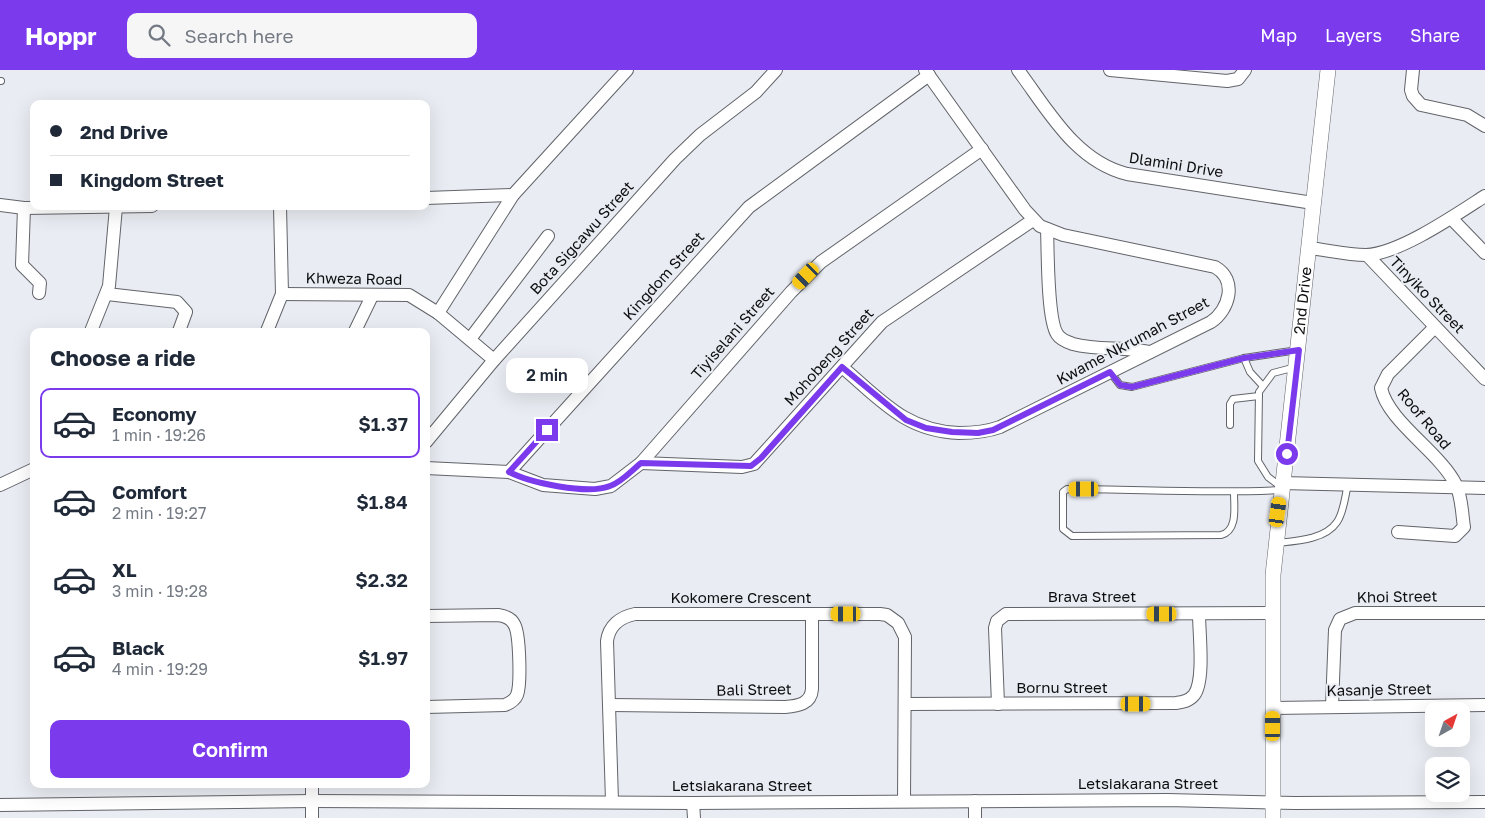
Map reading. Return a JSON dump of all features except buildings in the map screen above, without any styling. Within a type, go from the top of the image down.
[{"type":"street","points":[[438,313],[513,195],[627,70]]},
{"type":"street","name":"Bota Sigcawu Street","points":[[430,437],[494,360],[675,159],[700,135],[756,92],[776,70]]},
{"type":"street","name":"Dlamini Drive","points":[[1018,70],[1067,136],[1084,152],[1109,168],[1127,174],[1313,203]]},
{"type":"street","points":[[1110,70],[1227,81],[1238,79],[1245,70]]},
{"type":"street","name":"2nd Drive","points":[[1273,818],[1272,613],[1275,543],[1299,350],[1328,70]]},
{"type":"street","points":[[1413,70],[1411,90],[1413,96],[1421,105],[1467,115],[1485,126]]},
{"type":"street","name":"Kwame Nkrumah Street","points":[[842,367],[912,424],[935,430],[978,433],[1000,427],[1150,352],[1219,316],[1227,304],[1229,292],[1221,272],[1210,265],[1063,235],[1047,229],[1033,220],[927,73]]},
{"type":"street","name":"Kingdom Street","points":[[509,472],[749,207],[927,73]]},
{"type":"street","name":"Tiyiselani Street","points":[[509,472],[543,485],[604,488],[617,483],[641,463],[778,307],[821,262],[982,149]]},
{"type":"street","points":[[430,198],[513,195]]},
{"type":"street","points":[[1309,248],[1367,255],[1405,243],[1451,218],[1485,196]]},
{"type":"street","points":[[0,205],[30,208]]},
{"type":"street","points":[[24,208],[22,266],[40,283],[39,293]]},
{"type":"street","points":[[92,328],[108,294],[116,210]]},
{"type":"street","points":[[268,328],[282,294],[280,210]]},
{"type":"street","points":[[1451,218],[1485,253]]},
{"type":"street","name":"Mohobeng Street","points":[[641,463],[751,466],[761,458],[870,333],[894,312],[1033,220]]},
{"type":"street","points":[[1047,229],[1052,315],[1058,335],[1063,340],[1082,345],[1129,348],[1150,352]]},
{"type":"street","points":[[470,339],[548,236]]},
{"type":"street","name":"Tinyiko Street","points":[[1367,255],[1485,379]]},
{"type":"street","points":[[108,294],[177,302],[186,312],[180,328]]},
{"type":"street","name":"Khweza Road","points":[[282,294],[409,295],[438,313],[494,360]]},
{"type":"street","points":[[356,328],[372,296]]},
{"type":"street","name":"Roof Road","points":[[1435,328],[1388,374],[1381,388],[1390,406],[1442,465],[1457,487]]},
{"type":"street","points":[[430,468],[509,472]]},
{"type":"street","points":[[0,485],[30,469]]},
{"type":"street","points":[[1282,487],[1348,484],[1485,488]]},
{"type":"street","points":[[1398,532],[1455,536],[1464,527],[1457,487]]},
{"type":"street","name":"Brava Street","points":[[998,704],[995,628],[997,621],[1006,614],[1272,613]]},
{"type":"street","name":"Khoi Street","points":[[1332,706],[1335,630],[1340,620],[1347,615],[1355,613],[1485,613]]},
{"type":"street","name":"Kokomere Crescent","points":[[612,802],[608,635],[617,622],[627,616],[812,614],[886,615],[898,623],[905,637],[904,801]]},
{"type":"street","name":"Bali Street","points":[[611,705],[785,707],[805,703],[812,695],[812,614]]},
{"type":"street","name":"Bornu Street","points":[[906,704],[1176,703],[1186,701],[1196,692],[1200,678],[1199,614]]},
{"type":"street","points":[[430,616],[498,615],[509,618],[513,622],[517,633],[518,688],[516,698],[506,705],[430,707]]},
{"type":"street","name":"Kasanje Street","points":[[1273,708],[1485,705]]},
{"type":"street","points":[[312,788],[312,818]]},
{"type":"street","points":[[975,800],[975,818]]},
{"type":"street","name":"Letsiakarana Street","points":[[0,805],[312,801],[693,802],[975,800],[1485,802]]},
{"type":"street","points":[[693,802],[694,818]]},
{"type":"lane","points":[[1110,372],[1120,385],[1132,387],[1244,358],[1299,350]]},
{"type":"lane","points":[[1244,358],[1250,372],[1262,385]]},
{"type":"lane","points":[[1282,487],[1268,477],[1258,461],[1259,396],[1262,385],[1267,378],[1279,370],[1297,366]]},
{"type":"lane","points":[[1230,425],[1231,401],[1235,398],[1259,396]]},
{"type":"lane","points":[[1275,543],[1310,539],[1331,529],[1338,521],[1348,484]]},
{"type":"lane","points":[[1234,493],[1233,524],[1230,530],[1221,535],[1072,536],[1064,529],[1062,500],[1063,492],[1067,489],[1234,493],[1282,487]]},
{"type":"route","points":[[547,430],[509,472],[543,485],[595,489],[617,483],[641,463],[751,466],[761,458],[842,367],[912,424],[943,432],[978,433],[1000,427],[1110,372],[1117,382],[1125,388],[1244,358],[1299,350],[1287,454]]}]
